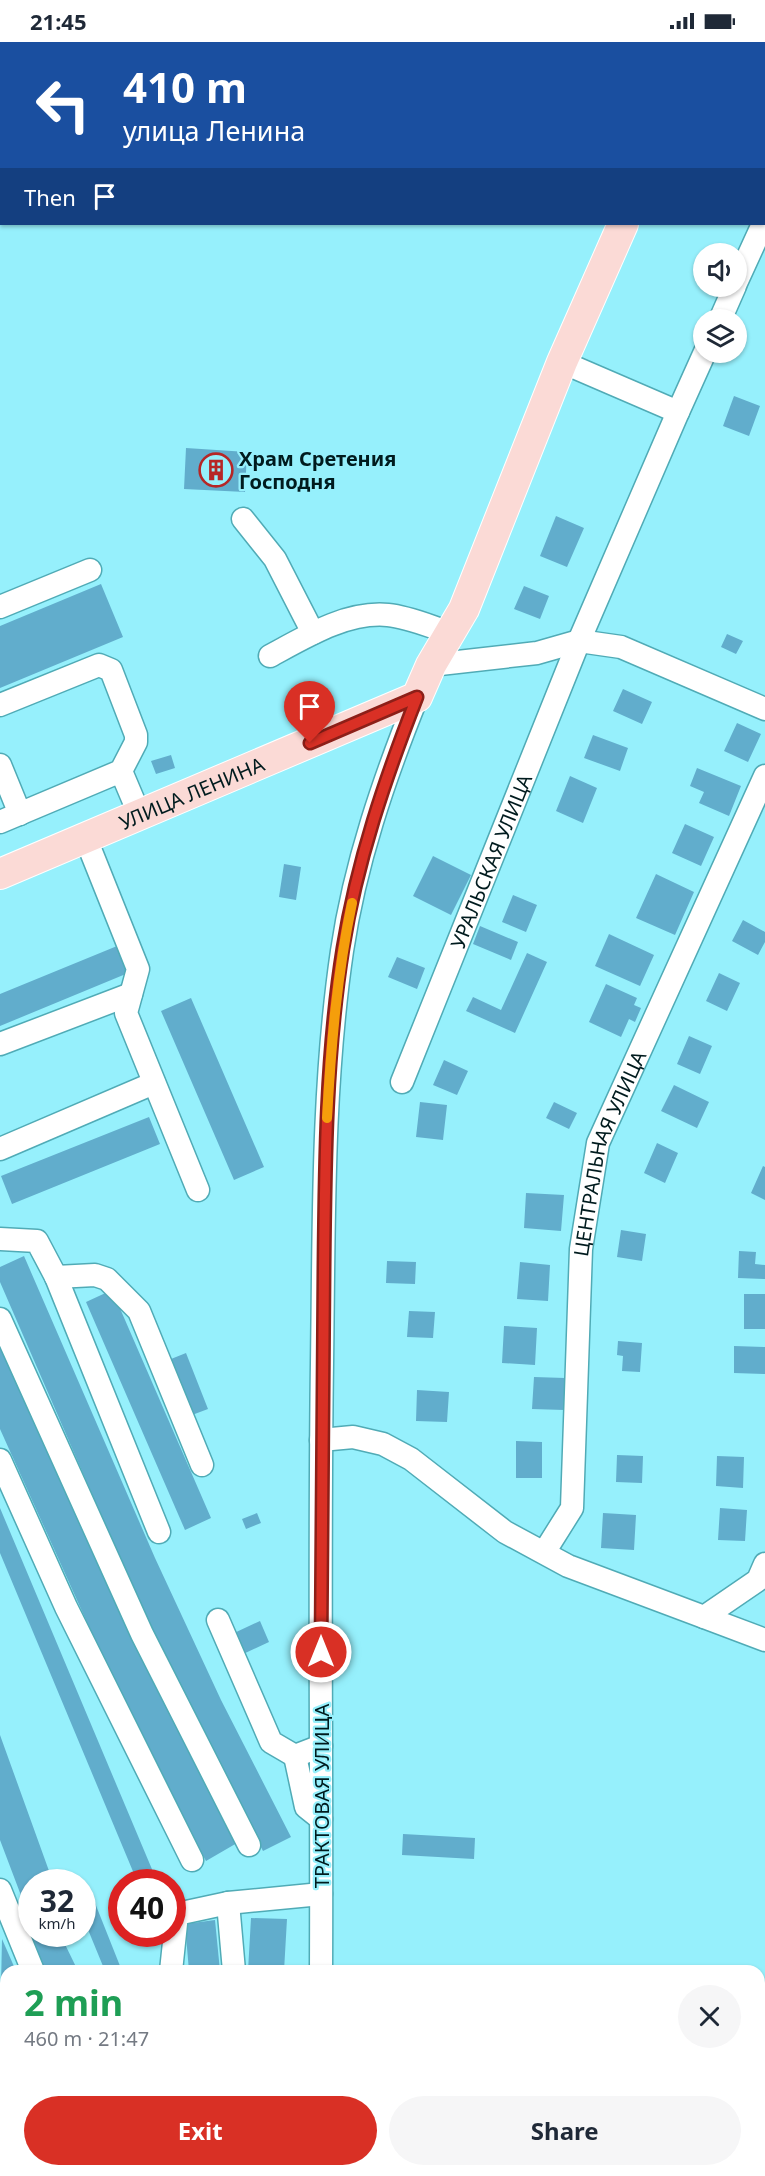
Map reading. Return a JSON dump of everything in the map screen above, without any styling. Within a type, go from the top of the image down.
[{"type":"main road","points":[[417,697],[431,665],[452,633],[464,609],[562,362],[623,225]]},
{"type":"main road","name":"УЛИЦА ЛЕНИНА","points":[[1,871],[86,839],[417,697]]},
{"type":"street","points":[[747,260],[763,225]]},
{"type":"street","points":[[562,362],[678,412],[700,363]]},
{"type":"street","name":"УРАЛЬСКАЯ УЛИЦА","points":[[402,1082],[579,641],[678,412]]},
{"type":"street","points":[[243,519],[275,559],[313,633]]},
{"type":"street","points":[[0,607],[90,570]]},
{"type":"street","points":[[270,656],[313,633],[368,615],[391,615],[452,633]]},
{"type":"street","points":[[431,665],[537,653],[579,641],[621,647],[765,710]]},
{"type":"street","points":[[0,705],[99,665],[106,666],[111,670],[136,735],[136,742],[122,771],[10,818],[0,765]]},
{"type":"street","name":"ТРАКТОВАЯ УЛИЦА","points":[[321,1965],[321,1440],[326,1142],[331,1042],[343,948],[360,862],[390,764],[417,697]]},
{"type":"street","points":[[122,771],[140,816]]},
{"type":"street","name":"ЦЕНТРАЛЬНАЯ УЛИЦА","points":[[545,1551],[572,1508],[581,1249],[598,1143],[765,776]]},
{"type":"street","points":[[86,839],[138,969],[126,1013],[198,1190]]},
{"type":"street","points":[[0,1044],[131,994]]},
{"type":"street","points":[[0,1149],[154,1083]]},
{"type":"street","points":[[0,1239],[37,1242],[56,1277],[159,1532]]},
{"type":"street","points":[[56,1277],[95,1275],[107,1279],[139,1311],[202,1465]]},
{"type":"street","points":[[0,1319],[142,1634],[249,1845]]},
{"type":"street","points":[[321,1440],[353,1437],[383,1444],[411,1459],[505,1532],[545,1551],[568,1566],[765,1640]]},
{"type":"street","points":[[0,1460],[66,1607],[192,1860]]},
{"type":"street","points":[[704,1617],[758,1580],[765,1564]]},
{"type":"street","points":[[218,1620],[271,1742],[295,1756],[306,1807],[321,1818]]},
{"type":"street","points":[[295,1756],[321,1746]]},
{"type":"street","points":[[0,1890],[7,1927],[29,1965]]},
{"type":"street","points":[[172,1965],[177,1914],[228,1903],[321,1894]]},
{"type":"street","points":[[228,1903],[233,1965]]},
{"type":"building","points":[[734,396],[760,406],[749,436],[723,426]]},
{"type":"building","name":"Храм Сретения Господня","points":[[186,448],[247,452],[245,492],[184,489]]},
{"type":"building","points":[[556,516],[584,528],[567,567],[540,556]]},
{"type":"building","points":[[101,584],[123,637],[0,688],[0,626]]},
{"type":"building","points":[[524,586],[549,596],[540,619],[514,609]]},
{"type":"building","points":[[727,634],[743,641],[736,654],[721,647]]},
{"type":"building","points":[[623,689],[652,702],[642,724],[613,711]]},
{"type":"building","points":[[737,723],[761,734],[748,762],[724,751]]},
{"type":"building","points":[[593,735],[628,748],[620,771],[584,758]]},
{"type":"building","points":[[171,755],[175,768],[156,774],[151,761]]},
{"type":"building","points":[[697,768],[741,786],[729,816],[699,803],[704,792],[690,786]]},
{"type":"building","points":[[570,776],[597,788],[583,823],[556,811]]},
{"type":"building","points":[[685,824],[714,837],[701,866],[672,853]]},
{"type":"building","points":[[433,856],[471,875],[451,915],[413,896]]},
{"type":"building","points":[[284,864],[301,867],[296,900],[279,897]]},
{"type":"building","points":[[656,874],[694,892],[675,935],[636,918]]},
{"type":"building","points":[[513,895],[537,905],[526,932],[502,922]]},
{"type":"building","points":[[743,920],[765,932],[765,942],[758,955],[732,941]]},
{"type":"building","points":[[480,926],[518,942],[511,960],[473,944]]},
{"type":"building","points":[[609,934],[654,955],[640,986],[595,966]]},
{"type":"building","points":[[122,944],[133,971],[0,1026],[0,994]]},
{"type":"building","points":[[527,953],[547,962],[515,1033],[466,1011],[473,997],[501,1010]]},
{"type":"building","points":[[397,957],[425,968],[417,989],[388,977]]},
{"type":"building","points":[[719,973],[740,983],[727,1011],[706,1001]]},
{"type":"building","points":[[606,984],[637,998],[634,1005],[641,1008],[635,1022],[629,1019],[621,1037],[589,1022]]},
{"type":"building","points":[[191,998],[264,1167],[234,1180],[161,1011]]},
{"type":"building","points":[[689,1036],[712,1046],[700,1074],[677,1064]]},
{"type":"building","points":[[444,1060],[468,1071],[457,1095],[433,1085]]},
{"type":"building","points":[[674,1085],[709,1102],[697,1128],[661,1111]]},
{"type":"building","points":[[420,1102],[447,1105],[443,1140],[416,1137]]},
{"type":"building","points":[[554,1102],[577,1113],[569,1129],[546,1118]]},
{"type":"building","points":[[149,1117],[160,1144],[12,1204],[1,1176]]},
{"type":"building","points":[[657,1143],[678,1153],[665,1183],[644,1173]]},
{"type":"building","points":[[763,1166],[765,1167],[765,1200],[751,1193]]},
{"type":"building","points":[[526,1193],[564,1195],[561,1231],[524,1228]]},
{"type":"building","points":[[621,1230],[646,1234],[642,1261],[617,1257]]},
{"type":"building","points":[[739,1251],[756,1252],[755,1264],[765,1265],[765,1279],[738,1278]]},
{"type":"building","points":[[24,1256],[155,1558],[221,1700],[291,1837],[263,1851],[189,1710],[124,1568],[0,1282],[0,1267]]},
{"type":"building","points":[[387,1261],[416,1262],[415,1284],[386,1283]]},
{"type":"building","points":[[520,1262],[550,1265],[548,1301],[517,1299]]},
{"type":"building","points":[[112,1290],[211,1518],[185,1530],[86,1302]]},
{"type":"building","points":[[744,1294],[765,1294],[765,1329],[744,1329]]},
{"type":"building","points":[[409,1311],[435,1312],[433,1338],[407,1337]]},
{"type":"building","points":[[504,1326],[537,1328],[535,1365],[502,1363]]},
{"type":"building","points":[[0,1340],[155,1686],[237,1843],[206,1861],[135,1729],[0,1429]]},
{"type":"building","points":[[618,1341],[642,1343],[640,1372],[622,1371],[623,1356],[617,1355]]},
{"type":"building","points":[[734,1346],[765,1347],[765,1374],[734,1373]]},
{"type":"building","points":[[186,1353],[208,1409],[192,1415],[171,1359]]},
{"type":"building","points":[[534,1377],[565,1378],[564,1410],[532,1409]]},
{"type":"building","points":[[417,1390],[449,1392],[447,1422],[416,1421]]},
{"type":"building","points":[[516,1441],[542,1442],[542,1478],[516,1478]]},
{"type":"building","points":[[617,1455],[643,1456],[642,1483],[616,1482]]},
{"type":"building","points":[[717,1456],[744,1457],[743,1488],[716,1486]]},
{"type":"building","points":[[0,1508],[152,1869],[132,1869],[0,1553]]},
{"type":"building","points":[[720,1508],[747,1510],[745,1541],[718,1540]]},
{"type":"building","points":[[257,1513],[261,1523],[246,1529],[242,1519]]},
{"type":"building","points":[[603,1513],[636,1515],[634,1550],[601,1548]]},
{"type":"building","points":[[260,1621],[269,1642],[241,1655],[232,1634]]},
{"type":"building","points":[[0,1735],[48,1869],[18,1869],[18,1888],[0,1840]]},
{"type":"building","points":[[403,1834],[475,1838],[474,1859],[402,1855]]},
{"type":"building","points":[[96,1906],[108,1936],[108,1947],[112,1947],[120,1965],[103,1965],[95,1947]]},
{"type":"building","points":[[251,1918],[287,1919],[284,1965],[248,1965]]},
{"type":"building","points":[[215,1920],[219,1965],[188,1965],[186,1924]]},
{"type":"building","points":[[2,1939],[13,1965],[1,1965]]},
{"type":"building","points":[[33,1947],[66,1947],[75,1965],[41,1965]]},
{"type":"slow traffic","points":[[327,1118],[331,1042],[343,948],[352,903]]},
{"type":"place","name":"Храм Сретения Господня","points":[[216,470]]},
{"type":"route","points":[[310,743],[417,697],[390,764],[360,862],[343,948],[331,1042],[325,1186],[321,1435],[321,1652]]}]
